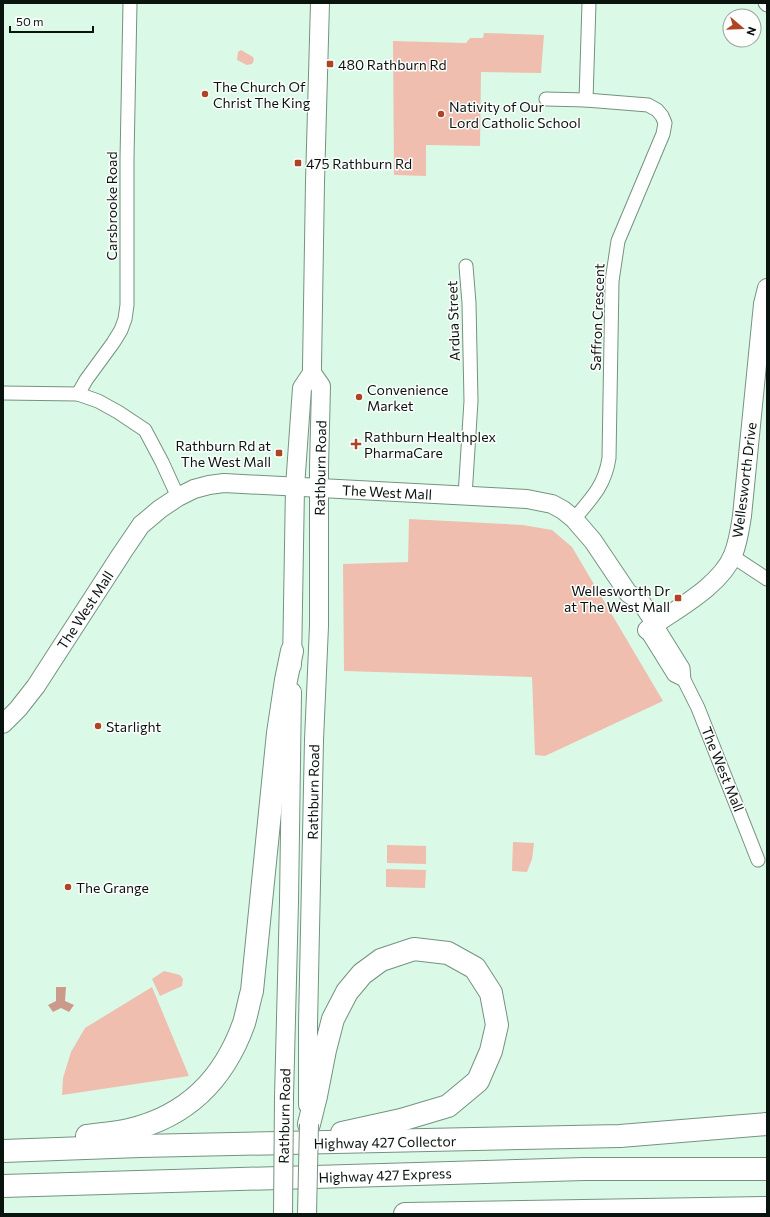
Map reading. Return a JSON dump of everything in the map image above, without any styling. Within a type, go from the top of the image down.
[{"type":"highway","points":[[3,1150],[129,1130],[154,1122],[174,1113],[199,1095],[219,1073],[234,1047],[244,1022],[252,990],[278,733],[292,651]]},
{"type":"highway","points":[[292,1144],[401,1120],[448,1106],[478,1081],[492,1051],[497,1025],[491,993],[475,968],[448,953],[414,949],[381,960],[362,974],[347,992],[336,1012],[312,1096],[308,1124]]},
{"type":"highway","name":"Highway 427 Collector","points":[[3,1150],[620,1136],[767,1124]]},
{"type":"highway","points":[[620,1136],[767,1134]]},
{"type":"highway","name":"Highway 427 Express","points":[[3,1186],[584,1169],[767,1169]]},
{"type":"highway","points":[[405,1214],[767,1208]]},
{"type":"main road","name":"Rathburn Road","points":[[283,1214],[295,487],[302,388],[312,373],[320,3]]},
{"type":"main road","name":"Wellesworth Drive","points":[[651,627],[702,592],[719,575],[732,556],[739,536],[767,288]]},
{"type":"main road","name":"Rathburn Road","points":[[312,373],[321,386],[319,626],[314,756],[308,1025],[312,1096]]},
{"type":"main road","name":"The West Mall","points":[[3,724],[18,709],[36,686],[109,571],[141,525],[160,509],[178,497],[194,489],[208,485],[224,483],[527,499],[552,504],[563,510],[574,519],[593,541],[628,593],[632,608],[651,627]]},
{"type":"main road","name":"Rathburn Road","points":[[307,1214],[308,1124]]},
{"type":"street","name":"Carsbrooke Road","points":[[78,394],[121,330],[125,319],[127,305],[127,159],[130,3]]},
{"type":"street","points":[[586,100],[589,3]]},
{"type":"street","name":"Saffron Crescent","points":[[546,99],[586,100],[648,105],[657,110],[665,123],[663,134],[618,241],[612,281],[608,464],[601,486],[574,519]]},
{"type":"street","name":"Ardua Street","points":[[465,496],[471,401],[469,303],[466,266]]},
{"type":"street","points":[[3,393],[78,394],[98,401],[118,412],[145,430],[178,497]]},
{"type":"street","points":[[732,556],[767,579]]},
{"type":"street","name":"The West Mall","points":[[651,627],[674,675],[684,680],[698,708],[758,860]]},
{"type":"shaded area","points":[[484,33],[544,35],[541,73],[481,72],[480,146],[426,145],[426,176],[394,175],[393,41],[466,43],[470,38],[483,38]]},
{"type":"shaded area","points":[[241,50],[253,57],[254,60],[252,64],[247,65],[237,60],[238,52]]},
{"type":"shaded area","points":[[409,519],[523,525],[552,530],[572,547],[663,701],[545,756],[535,755],[532,677],[344,671],[343,564],[408,562]]},
{"type":"shaded area","points":[[513,842],[534,843],[532,859],[527,872],[512,871]]},
{"type":"shaded area","points":[[387,845],[426,846],[426,864],[387,863]]},
{"type":"shaded area","points":[[386,869],[426,870],[425,888],[386,887]]},
{"type":"shaded area","points":[[164,971],[180,975],[183,979],[182,986],[160,996],[152,979]]},
{"type":"shaded area","points":[[56,987],[66,987],[65,1001],[74,1005],[69,1012],[61,1008],[53,1012],[48,1005],[56,1001]]},
{"type":"shaded area","points":[[152,987],[189,1076],[62,1095],[63,1078],[71,1052],[85,1028]]},
{"type":"place","name":"480 Rathburn Rd","points":[[330,64]]},
{"type":"place","name":"The Church Of Christ The King","points":[[205,94]]},
{"type":"place","name":"Nativity of Our Lord Catholic School","points":[[441,114]]},
{"type":"place","name":"475 Rathburn Rd","points":[[298,163]]},
{"type":"place","name":"Convenience Market","points":[[359,397]]},
{"type":"place","name":"Rathburn Healthplex PharmaCare","points":[[356,444]]},
{"type":"place","name":"Rathburn Rd at The West Mall","points":[[279,453]]},
{"type":"place","name":"Wellesworth Dr at The West Mall","points":[[678,598]]},
{"type":"place","name":"Starlight","points":[[98,726]]},
{"type":"place","name":"The Grange","points":[[68,887]]}]
